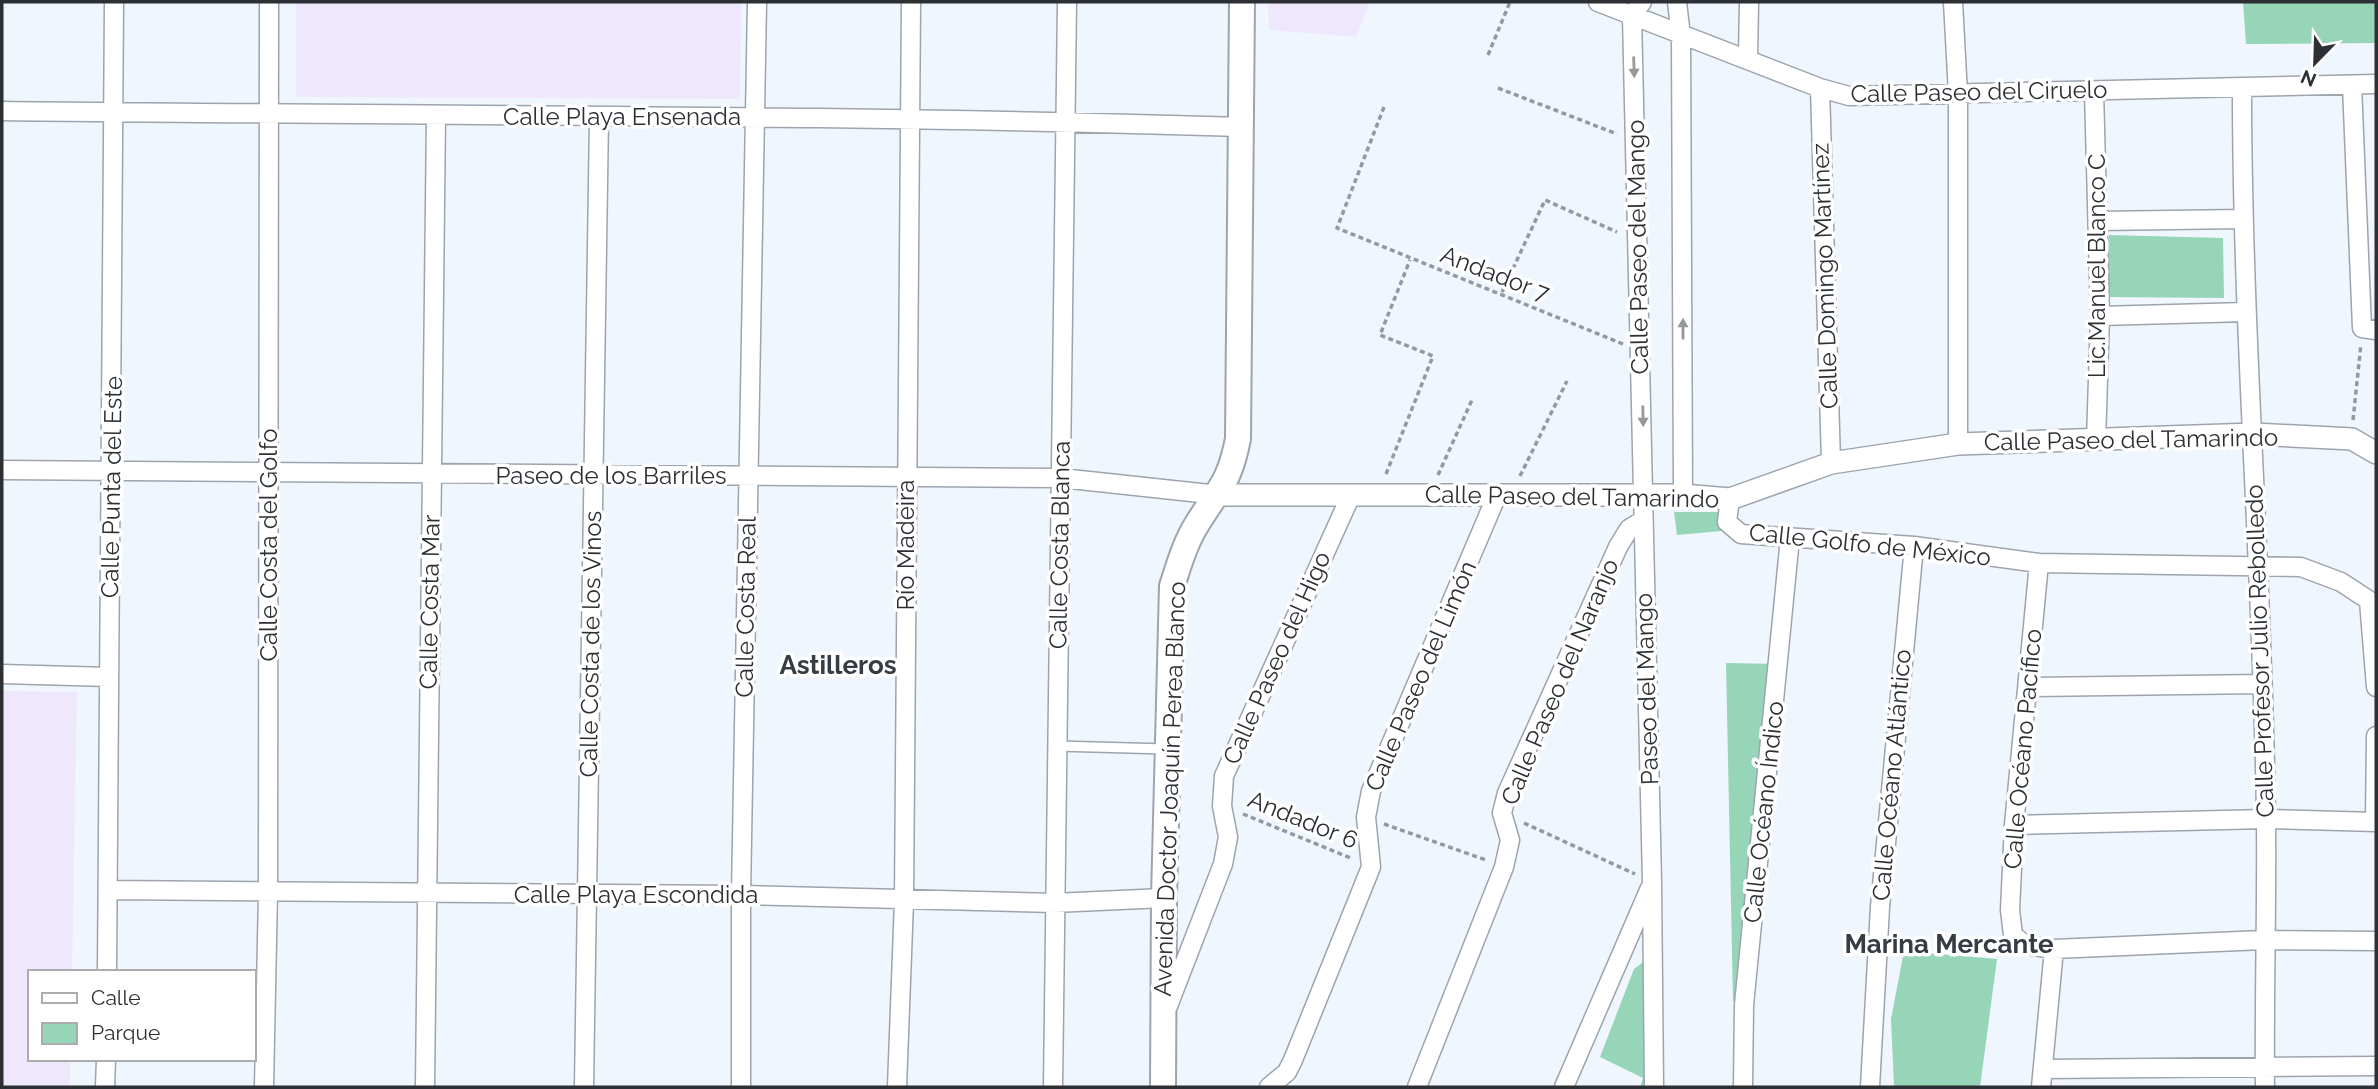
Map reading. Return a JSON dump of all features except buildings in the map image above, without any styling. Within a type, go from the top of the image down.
[{"type":"main road","name":"Avenida Doctor Joaquín Perea Blanco","points":[[1163,1087],[1164,898],[1172,586],[1197,523],[1219,495],[1232,468],[1238,439],[1242,2]]},
{"type":"street","name":"Calle Punta del Este","points":[[107,970],[116,112],[114,2]]},
{"type":"street","name":"Calle Costa del Golfo","points":[[264,1087],[268,892],[268,2]]},
{"type":"street","name":"Calle Costa Real","points":[[741,1087],[741,895],[757,2]]},
{"type":"street","name":"Río Madeira","points":[[897,1087],[904,901],[911,2]]},
{"type":"street","name":"Calle Costa Blanca","points":[[1053,1087],[1067,2]]},
{"type":"street","name":"Calle Paseo del Ciruelo","points":[[1598,2],[1637,9],[1681,36],[1748,58],[1820,88],[1849,96],[2376,84]]},
{"type":"street","name":"Calle Paseo del Mango","points":[[1677,2],[1681,36],[1683,495]]},
{"type":"street","points":[[1748,58],[1749,2]]},
{"type":"street","points":[[1953,2],[1958,94],[1958,444]]},
{"type":"street","name":"Calle Paseo del Mango","points":[[1637,9],[1636,141],[1644,495]]},
{"type":"street","points":[[2353,85],[2367,211],[2369,329]]},
{"type":"street","name":"Calle Domingo Martínez","points":[[1820,88],[1830,463]]},
{"type":"street","name":"Calle Profesor Julio Rebolledo","points":[[2242,89],[2242,219],[2253,434],[2266,819],[2264,1087]]},
{"type":"street","name":"Lic.Manuel Blanco C","points":[[2094,91],[2099,316],[2096,441]]},
{"type":"street","name":"Calle Playa Ensenada","points":[[2,111],[436,117],[755,116],[1242,127]]},
{"type":"street","name":"Calle Costa Mar","points":[[425,1087],[436,117]]},
{"type":"street","name":"Calle Costa de los Vinos","points":[[584,1087],[599,118]]},
{"type":"street","points":[[2098,221],[2242,219]]},
{"type":"street","points":[[2099,316],[2246,312]]},
{"type":"street","name":"Calle Paseo del Tamarindo","points":[[1219,495],[1683,495],[1730,499],[1830,463],[1958,444],[2253,434],[2352,439],[2376,453]]},
{"type":"street","name":"Paseo de los Barriles","points":[[2,470],[1061,478],[1219,495]]},
{"type":"street","name":"Calle Paseo del Higo","points":[[1162,1022],[1223,864],[1228,837],[1222,806],[1224,776],[1351,495]]},
{"type":"street","name":"Calle Paseo del Limón","points":[[1269,1087],[1287,1072],[1293,1060],[1371,867],[1366,817],[1371,791],[1504,495]]},
{"type":"street","name":"Paseo del Mango","points":[[1644,495],[1642,521],[1652,882],[1654,1087]]},
{"type":"street","name":"Calle Golfo de México","points":[[1730,499],[1727,522],[1741,534],[1914,546],[2039,563],[2256,564],[2301,567],[2342,582],[2373,603]]},
{"type":"street","name":"Calle Paseo del Naranjo","points":[[1417,1087],[1504,867],[1510,841],[1502,813],[1507,793],[1618,547],[1629,529],[1642,521]]},
{"type":"street","name":"Calle Océano Índico","points":[[1743,1087],[1744,1006],[1790,538]]},
{"type":"street","name":"Calle Océano Atlántico","points":[[1870,1087],[1880,906],[1914,546]]},
{"type":"street","name":"Calle Océano Pacífico","points":[[2039,563],[2014,825],[2010,911],[2013,935],[2025,945],[2054,949]]},
{"type":"street","points":[[2373,603],[2376,687]]},
{"type":"street","points":[[2,674],[109,677]]},
{"type":"street","points":[[2029,687],[2261,684]]},
{"type":"street","points":[[2014,825],[2266,819],[2376,822],[2376,736]]},
{"type":"street","points":[[1564,1087],[1652,882]]},
{"type":"street","name":"Calle Playa Escondida","points":[[109,890],[587,896],[741,895],[1054,903],[1164,898]]},
{"type":"street","points":[[2376,941],[2263,940],[2054,949],[2042,1078],[2264,1066],[2376,1066]]},
{"type":"street","points":[[106,1061],[106,1087]]},
{"type":"lane","points":[[1057,746],[1167,749]]},
{"type":"path","points":[[1488,55],[1510,2]]},
{"type":"path","points":[[1499,88],[1636,141]]},
{"type":"path","name":"Andador 7","points":[[1384,107],[1336,228],[1641,351]]},
{"type":"path","points":[[1502,293],[1545,200],[1639,241]]},
{"type":"path","points":[[1377,495],[1433,356],[1380,335],[1410,260]]},
{"type":"path","points":[[2352,439],[2369,329]]},
{"type":"path","points":[[1504,495],[1567,381]]},
{"type":"path","points":[[1429,495],[1472,400]]},
{"type":"path","name":"Andador 6","points":[[1222,806],[1371,867]]},
{"type":"path","points":[[1502,813],[1652,882]]},
{"type":"path","points":[[1366,817],[1504,867]]},
{"type":"shaded area","points":[[296,2],[741,2],[740,99],[296,97]]},
{"type":"shaded area","points":[[1268,2],[1370,2],[1356,37],[1269,30]]},
{"type":"shaded area","points":[[2,691],[77,692],[72,970],[28,970],[28,1061],[70,1061],[70,1087],[2,1087]]},
{"type":"green space","points":[[2243,2],[2376,2],[2376,43],[2246,44]]},
{"type":"green space","points":[[2109,235],[2223,238],[2224,298],[2105,297]]},
{"type":"green space","points":[[1674,512],[1720,512],[1721,531],[1677,535]]},
{"type":"green space","points":[[1726,663],[1784,664],[1752,1000],[1733,1001]]},
{"type":"green space","points":[[1904,951],[1997,959],[1980,1087],[1894,1087],[1891,1019]]},
{"type":"green space","points":[[1643,962],[1659,987],[1660,1087],[1640,1087],[1643,1078],[1600,1057],[1634,969]]},
{"type":"district","name":"Astilleros","points":[[838,665]]},
{"type":"district","name":"Marina Mercante","points":[[1949,944]]}]
